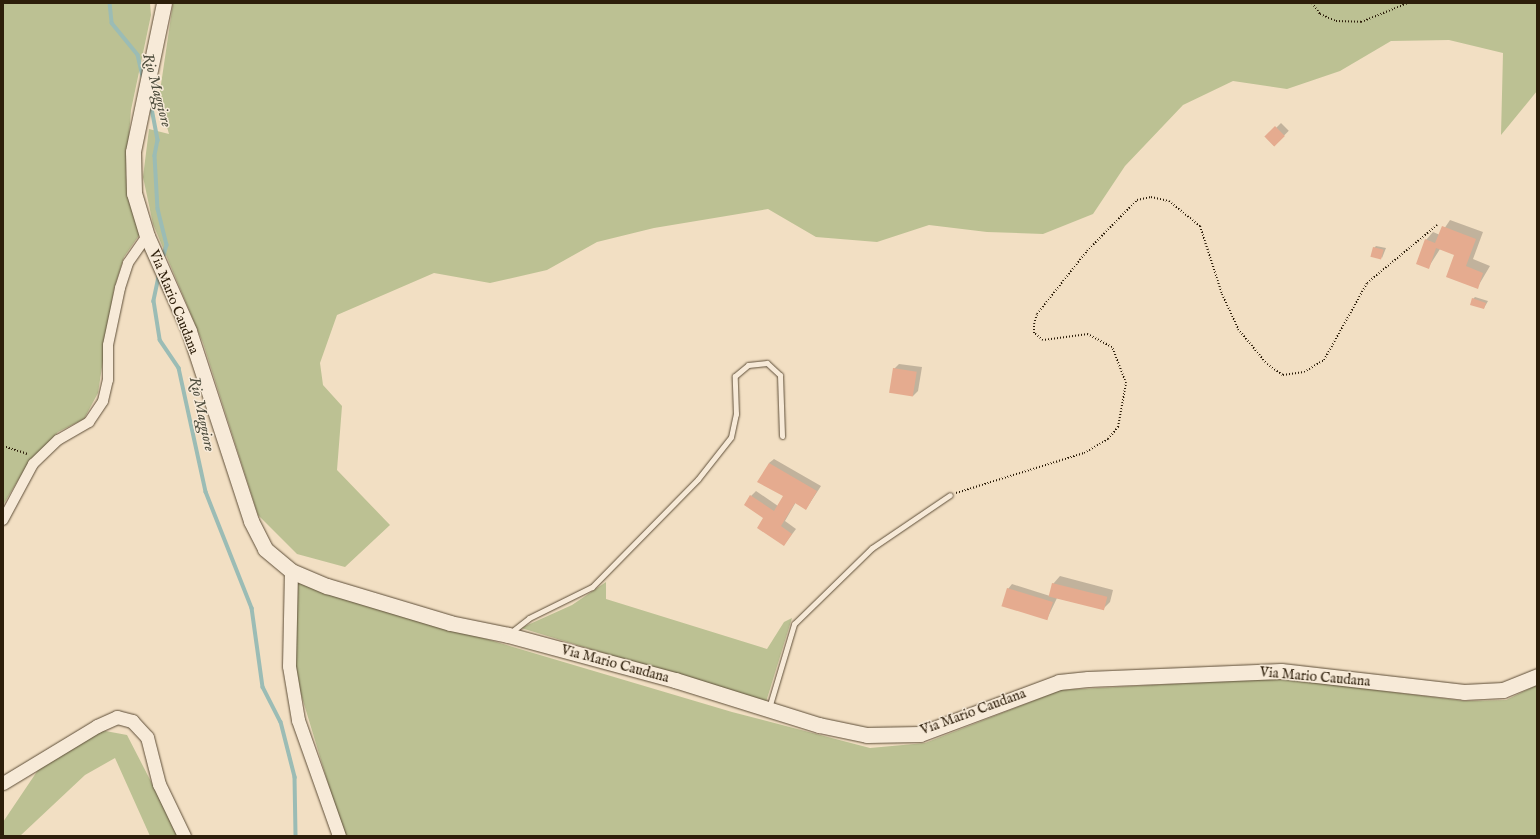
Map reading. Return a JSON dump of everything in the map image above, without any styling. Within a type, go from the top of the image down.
[{"type":"main road","name":"Via Mario Caudana","points":[[164,3],[145,87],[133,152],[134,186],[147,236],[188,331],[251,521],[265,549],[291,571],[327,586],[443,621],[508,635],[768,709],[866,735],[920,734],[1059,682],[1088,679],[1281,671],[1464,692],[1503,690],[1537,676]]},
{"type":"street","points":[[3,520],[33,464],[89,422],[102,402],[108,380],[108,345],[120,288],[128,263],[147,236]]},
{"type":"street","points":[[291,571],[287,634],[298,720],[339,836]]},
{"type":"street","points":[[3,784],[97,726],[118,717],[132,721],[147,737],[159,784],[184,836]]},
{"type":"lane","points":[[508,635],[529,618],[592,587],[698,479],[731,437],[736,414],[735,376],[748,366],[767,363],[780,375],[782,436]]},
{"type":"lane","points":[[768,709],[794,624],[872,548],[950,495]]},
{"type":"path","points":[[1312,3],[1320,14],[1336,21],[1361,22],[1408,3]]},
{"type":"path","points":[[950,495],[1084,453],[1108,439],[1118,427],[1126,382],[1112,347],[1088,334],[1043,340],[1034,333],[1034,324],[1037,314],[1086,251],[1137,200],[1151,197],[1169,201],[1200,226],[1222,294],[1238,329],[1267,364],[1283,376],[1304,372],[1324,360],[1367,284],[1437,225]]},
{"type":"path","points":[[3,446],[27,454],[43,455]]},
{"type":"green space","points":[[3,3],[150,3],[151,15],[131,110],[126,175],[140,234],[124,257],[114,289],[98,393],[84,419],[58,432],[28,464],[3,505]]},
{"type":"green space","points":[[173,3],[1537,3],[1537,91],[1501,135],[1503,53],[1449,40],[1391,41],[1340,71],[1287,89],[1233,81],[1183,105],[1125,166],[1093,214],[1043,234],[987,232],[929,225],[877,242],[816,237],[768,209],[654,228],[597,242],[547,270],[490,283],[434,273],[337,315],[320,363],[323,385],[342,406],[337,470],[390,525],[345,567],[297,554],[258,515],[203,343],[153,224],[143,177],[149,129],[169,134],[159,98]]},
{"type":"green space","points":[[606,582],[606,599],[767,649],[784,622],[792,618],[766,702],[521,628],[572,605]]},
{"type":"green space","points":[[298,583],[732,712],[870,748],[925,743],[1061,690],[1279,678],[1465,701],[1506,700],[1537,685],[1537,836],[344,836],[294,671]]},
{"type":"green space","points":[[100,730],[127,735],[179,836],[150,836],[115,758],[85,775],[20,836],[3,836],[3,822],[40,767]]},
{"type":"building","points":[[1275,126],[1285,136],[1274,147],[1264,137]]},
{"type":"building","points":[[1442,226],[1476,239],[1466,266],[1483,273],[1478,289],[1446,277],[1454,255],[1436,248],[1429,269],[1416,264],[1425,239],[1435,243]]},
{"type":"building","points":[[1373,247],[1384,250],[1381,260],[1370,257]]},
{"type":"building","points":[[1472,298],[1486,303],[1484,309],[1470,305]]},
{"type":"building","points":[[893,368],[917,372],[913,396],[889,393]]},
{"type":"building","points":[[769,463],[817,491],[806,510],[795,503],[781,526],[792,534],[784,546],[757,528],[763,518],[744,505],[750,495],[774,511],[783,496],[757,482]]},
{"type":"building","points":[[1052,583],[1107,597],[1104,610],[1049,597]]},
{"type":"building","points":[[1007,588],[1053,602],[1047,620],[1001,606]]},
{"type":"waterway","name":"Rio Maggiore","points":[[110,3],[112,23],[138,55],[143,77]]},
{"type":"waterway","name":"Rio Maggiore","points":[[150,98],[158,140],[155,156],[158,209],[167,245],[163,259]]},
{"type":"waterway","name":"Rio Maggiore","points":[[159,277],[154,301],[160,340],[179,368],[206,492],[252,608],[263,687],[281,722],[295,777],[296,836]]}]
